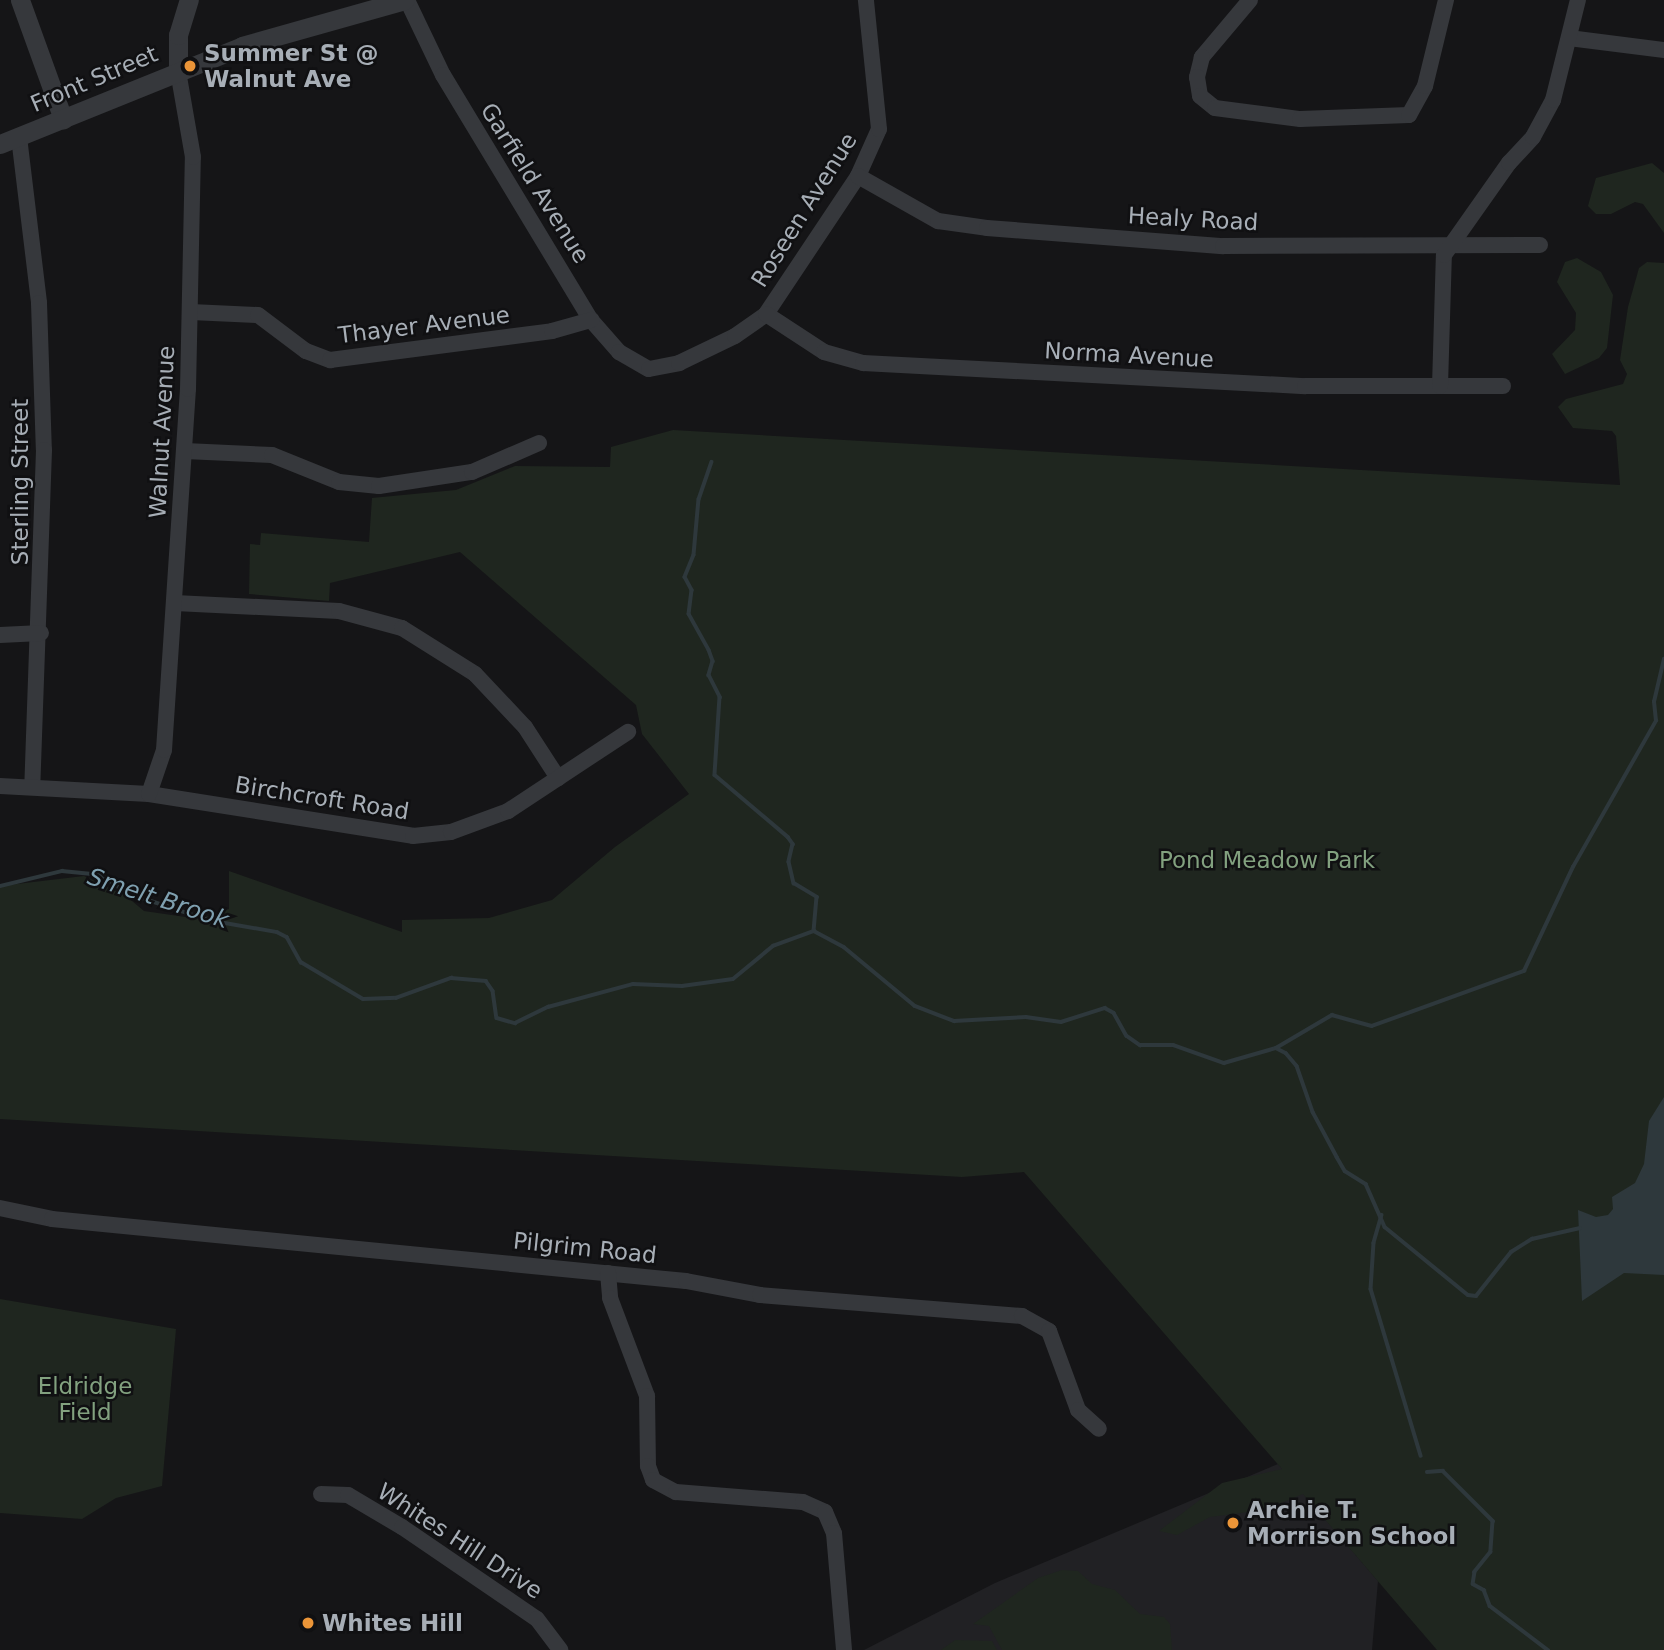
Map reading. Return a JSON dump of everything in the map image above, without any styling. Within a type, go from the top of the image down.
[{"type":"street","points":[[20,0],[64,118]]},
{"type":"street","name":"Front Street","points":[[0,144],[178,71],[178,35],[189,0]]},
{"type":"street","points":[[178,71],[242,46],[406,0]]},
{"type":"street","name":"Garfield Avenue","points":[[406,0],[443,75],[591,320],[619,352],[649,369]]},
{"type":"street","name":"Roseen Avenue","points":[[649,369],[700,353],[766,313],[858,176],[879,129],[866,0]]},
{"type":"street","points":[[1250,0],[1202,57],[1197,77],[1200,96],[1215,108],[1300,119],[1394,118],[1409,115],[1425,86],[1446,0]]},
{"type":"street","points":[[1440,386],[1441,272],[1453,244],[1508,163],[1533,137],[1553,100],[1578,0]]},
{"type":"street","points":[[1569,38],[1664,50]]},
{"type":"street","name":"Walnut Avenue","points":[[149,794],[164,750],[185,451],[191,312],[193,157],[178,71]]},
{"type":"street","name":"Sterling Street","points":[[19,137],[41,349],[45,508],[32,787]]},
{"type":"street","name":"Healy Road","points":[[858,176],[937,221],[987,228],[1223,246],[1540,245]]},
{"type":"street","name":"Thayer Avenue","points":[[191,312],[258,315],[306,351],[330,360],[552,331],[591,320]]},
{"type":"street","name":"Norma Avenue","points":[[766,313],[824,352],[863,363],[1219,383],[1503,386]]},
{"type":"street","points":[[185,451],[272,455],[339,482],[379,486],[472,472],[539,443]]},
{"type":"street","points":[[175,603],[339,611],[402,628],[475,674],[525,727],[558,778]]},
{"type":"street","points":[[0,635],[41,633]]},
{"type":"street","name":"Birchcroft Road","points":[[0,786],[149,794],[413,835],[481,824],[628,732]]},
{"type":"street","name":"Pilgrim Road","points":[[0,1208],[65,1220],[608,1273],[760,1295],[1030,1318],[1053,1336],[1078,1410],[1099,1429]]},
{"type":"street","points":[[608,1273],[610,1298],[647,1396],[648,1466],[653,1480],[676,1492],[803,1502],[825,1513],[835,1540],[844,1650]]},
{"type":"street","name":"Whites Hill Drive","points":[[321,1494],[348,1495],[402,1527],[537,1619],[560,1650]]},
{"type":"shaded area","points":[[1664,1097],[1664,1275],[1624,1273],[1582,1301],[1578,1210],[1596,1217],[1608,1215],[1613,1209],[1612,1197],[1635,1183],[1644,1164],[1649,1121]]},
{"type":"shaded area","name":"Archie T. Morrison School","points":[[1278,1464],[1378,1581],[1372,1650],[864,1650],[995,1583]]},
{"type":"green space","points":[[1652,163],[1664,173],[1664,233],[1643,204],[1635,202],[1611,214],[1596,214],[1588,206],[1596,178]]},
{"type":"green space","points":[[1577,258],[1601,272],[1613,295],[1607,348],[1599,358],[1565,374],[1552,354],[1575,330],[1576,313],[1557,282],[1565,262]]},
{"type":"green space","name":"Pond Meadow Park","points":[[1647,262],[1664,263],[1664,1650],[1437,1650],[1303,1494],[1264,1510],[1210,1517],[1177,1535],[1159,1531],[1222,1483],[1282,1469],[1024,1172],[962,1177],[0,1119],[0,886],[84,876],[126,896],[144,911],[199,919],[229,909],[229,871],[402,932],[402,920],[489,918],[552,900],[615,847],[689,794],[642,734],[636,705],[460,552],[330,583],[329,601],[249,594],[250,544],[260,545],[261,533],[369,542],[372,498],[456,490],[515,466],[610,467],[611,447],[673,430],[1620,485],[1616,436],[1612,431],[1573,428],[1558,407],[1566,399],[1623,384],[1627,374],[1620,360],[1628,307],[1639,268]]},
{"type":"green space","name":"Eldridge Field","points":[[0,1299],[176,1329],[162,1486],[116,1498],[82,1519],[0,1513]]},
{"type":"green space","points":[[1062,1570],[1078,1571],[1092,1584],[1115,1590],[1140,1614],[1164,1617],[1170,1624],[1172,1650],[1002,1650],[989,1626],[973,1624],[1038,1578]]},
{"type":"green space","points":[[955,1640],[992,1641],[997,1650],[941,1650]]},
{"type":"waterway","points":[[712,462],[699,499],[694,555],[685,577],[692,590],[689,614],[709,650],[713,661],[709,675],[720,697],[715,775],[793,844],[789,862],[794,883],[817,897],[814,930]]},
{"type":"waterway","points":[[1276,1048],[1332,1015],[1372,1026],[1524,971],[1573,867],[1656,721],[1654,702],[1664,659]]},
{"type":"waterway","name":"Smelt Brook","points":[[0,886],[62,871],[102,875],[127,893],[208,920],[277,932],[287,937],[301,962],[363,999],[396,998],[451,978],[486,981],[493,991],[497,1018],[515,1023],[548,1007],[633,984],[682,986],[733,979],[773,946],[814,931],[844,947],[915,1006],[954,1021],[1026,1017],[1061,1022],[1105,1008],[1114,1013],[1127,1036],[1140,1045],[1173,1045],[1224,1063],[1276,1048],[1286,1053],[1297,1066],[1313,1112],[1337,1157],[1345,1171],[1366,1184],[1385,1227],[1468,1295],[1476,1296],[1511,1252],[1532,1239],[1580,1228]]},
{"type":"waterway","points":[[1382,1215],[1374,1243],[1371,1289],[1421,1456]]},
{"type":"waterway","points":[[1427,1472],[1443,1471],[1493,1521],[1491,1552],[1475,1572],[1473,1584],[1484,1590],[1490,1606],[1548,1650]]},
{"type":"place","name":"Summer St @ Walnut Ave","points":[[190,66]]},
{"type":"place","name":"Archie T. Morrison School","points":[[1233,1523]]},
{"type":"place","name":"Whites Hill","points":[[308,1623]]}]
